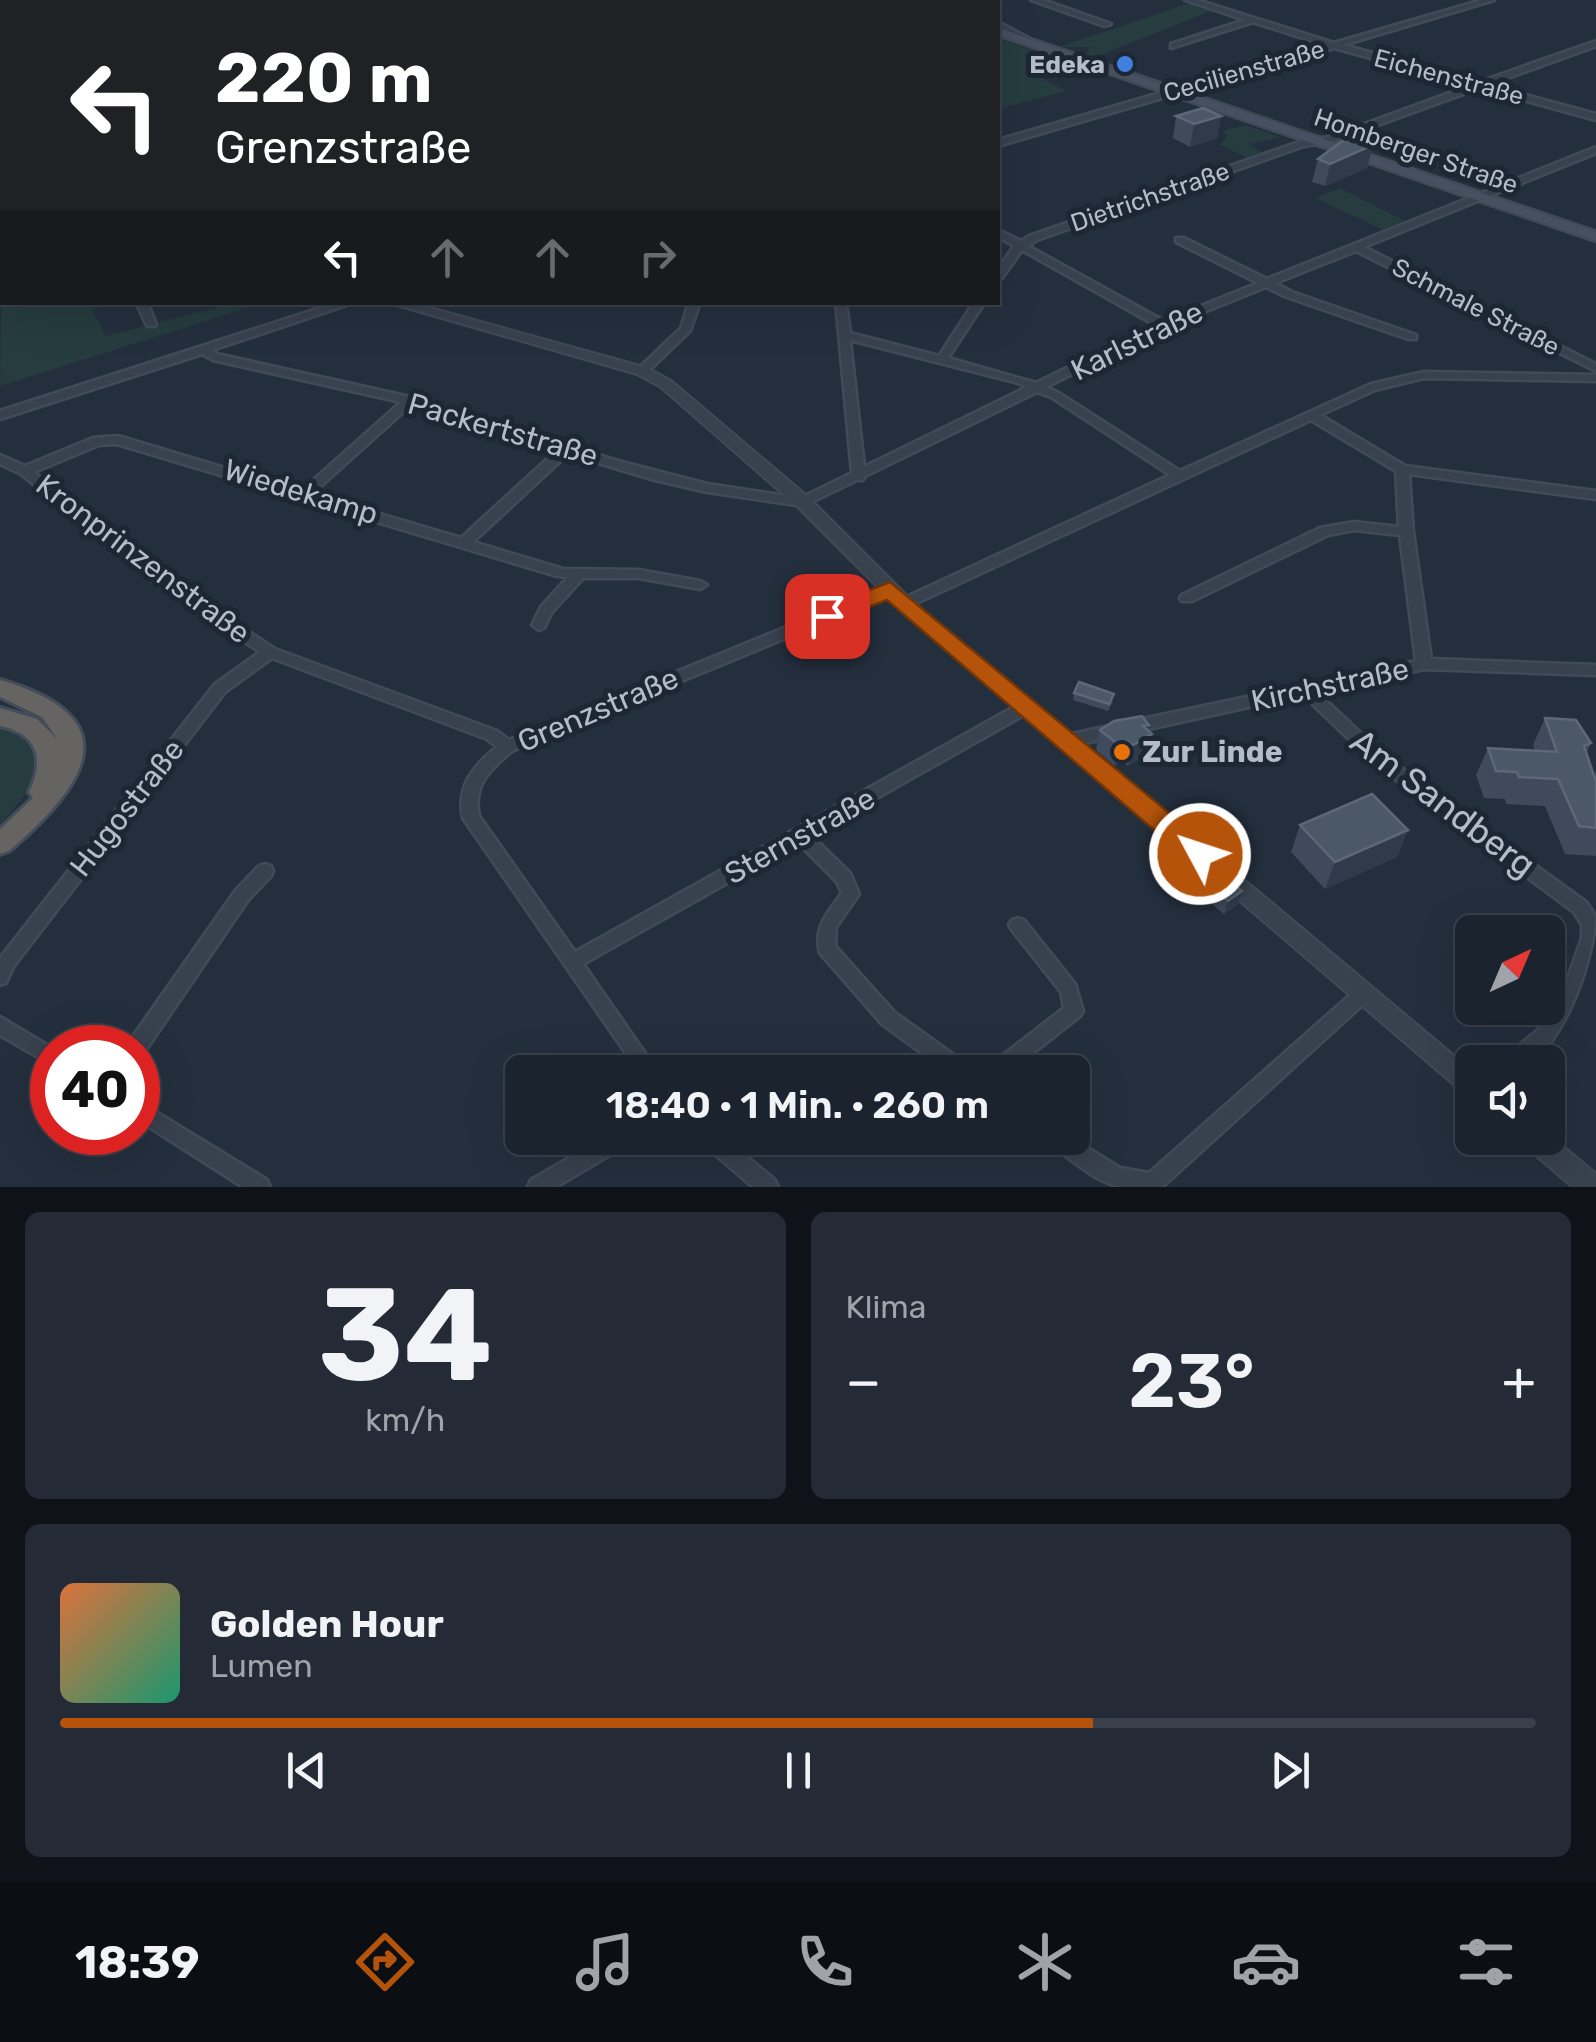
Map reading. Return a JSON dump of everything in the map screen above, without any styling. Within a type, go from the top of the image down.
[{"type":"highway","points":[[0,688],[56,714],[68,728],[71,746],[64,779],[0,840]]},
{"type":"highway","points":[[0,717],[39,729],[54,755],[50,778],[40,796],[0,840]]},
{"type":"main road","name":"Homberger Straße","points":[[1000,29],[1217,111],[1596,238]]},
{"type":"street","points":[[104,0],[128,0]]},
{"type":"street","points":[[1035,0],[1107,24]]},
{"type":"street","name":"Eichenstraße","points":[[1189,0],[1333,46],[1596,116]]},
{"type":"street","name":"Cecilienstraße","points":[[1000,142],[1490,0]]},
{"type":"street","points":[[1174,46],[1252,20]]},
{"type":"street","name":"Dietrichstraße","points":[[1019,247],[1033,238],[1479,86],[1596,42]]},
{"type":"street","name":"Karlstraße","points":[[803,502],[1163,325],[1594,152]]},
{"type":"street","points":[[1000,234],[1163,325]]},
{"type":"street","points":[[1180,240],[1265,283],[1412,337]]},
{"type":"street","points":[[1000,273],[1019,247]]},
{"type":"street","name":"Schmale Straße","points":[[1356,247],[1596,368]]},
{"type":"street","points":[[146,305],[151,324]]},
{"type":"street","points":[[0,415],[342,305]]},
{"type":"street","points":[[403,305],[642,371],[666,384],[803,502],[907,606],[1455,1071]]},
{"type":"street","points":[[642,371],[686,329],[694,305]]},
{"type":"street","points":[[842,305],[859,477]]},
{"type":"street","points":[[942,359],[978,305]]},
{"type":"street","points":[[845,335],[1040,388],[1180,477]]},
{"type":"street","name":"Packertstraße","points":[[204,350],[213,357],[409,401],[681,484],[803,502]]},
{"type":"street","points":[[907,606],[1372,387],[1411,377],[1596,378]]},
{"type":"street","points":[[306,492],[409,401]]},
{"type":"street","points":[[1313,416],[1402,469],[1596,495]]},
{"type":"street","name":"Wiedekamp","points":[[25,472],[107,439],[306,492],[578,575],[638,574],[700,585]]},
{"type":"street","points":[[465,542],[567,448]]},
{"type":"street","name":"Kronprinzenstraße","points":[[0,459],[25,472],[160,580],[270,652],[492,735],[508,748]]},
{"type":"street","points":[[1402,469],[1406,532],[1424,664]]},
{"type":"street","points":[[1187,598],[1325,531],[1354,526],[1406,532]]},
{"type":"street","points":[[539,626],[546,610],[578,575]]},
{"type":"street","name":"Grenzstraße","points":[[637,1055],[471,818],[467,805],[476,776],[508,748],[890,590]]},
{"type":"street","name":"Hugostraße","points":[[0,978],[6,963],[220,688],[270,652]]},
{"type":"street","name":"Kirchstraße","points":[[1067,741],[1424,664],[1596,670]]},
{"type":"street","name":"Am Sandberg","points":[[1307,691],[1380,760],[1580,907],[1591,929],[1588,949],[1553,1028],[1533,1045]]},
{"type":"street","name":"Sternstraße","points":[[572,962],[1026,707]]},
{"type":"street","points":[[802,836],[844,878],[851,894],[828,925],[826,948],[888,1018],[939,1055]]},
{"type":"street","points":[[152,1025],[242,895],[264,871]]},
{"type":"street","points":[[1018,925],[1069,989],[1074,1011],[1018,1055]]},
{"type":"street","points":[[1083,1155],[1120,1180],[1136,1185],[1153,1182],[1364,994]]},
{"type":"street","points":[[0,1025],[30,1043]]},
{"type":"street","points":[[160,1124],[260,1187]]},
{"type":"street","points":[[538,1187],[592,1155]]},
{"type":"street","points":[[730,1155],[768,1187]]},
{"type":"street","points":[[1554,1155],[1592,1187]]},
{"type":"green space","points":[[1190,3],[1214,10],[1092,58],[1085,55],[1090,47],[1059,47]]},
{"type":"green space","points":[[1000,40],[1100,72],[1072,64],[1038,76],[1066,91],[1002,108]]},
{"type":"green space","points":[[1244,125],[1281,137],[1249,144],[1263,153],[1247,158],[1220,145],[1228,136],[1223,131]]},
{"type":"green space","points":[[1340,188],[1405,221],[1383,230],[1315,198]]},
{"type":"green space","points":[[1,305],[106,305],[92,310],[106,336],[226,305],[257,305],[0,386]]},
{"type":"green space","points":[[0,725],[29,734],[42,754],[34,785],[0,825]]},
{"type":"building","points":[[1203,108],[1221,116],[1194,124],[1176,116]]},
{"type":"building","points":[[1348,137],[1373,145],[1330,164],[1318,159]]},
{"type":"building","points":[[1079,682],[1114,694],[1109,704],[1074,693]]},
{"type":"building","points":[[1142,716],[1149,725],[1143,726],[1152,734],[1133,745],[1127,741],[1119,745],[1100,730],[1114,721]]},
{"type":"building","points":[[1545,718],[1576,720],[1591,743],[1584,746],[1596,782],[1596,828],[1579,826],[1558,779],[1519,777],[1517,772],[1496,771],[1488,748],[1557,752]]},
{"type":"building","points":[[1372,794],[1408,830],[1335,862],[1300,825]]},
{"type":"building","points":[[1219,872],[1242,891],[1228,901],[1205,882]]},
{"type":"place","name":"Edeka","points":[[1125,64]]},
{"type":"place","name":"Zur Linde","points":[[1122,752]]},
{"type":"route","points":[[827,616],[890,590],[1200,854]]}]
